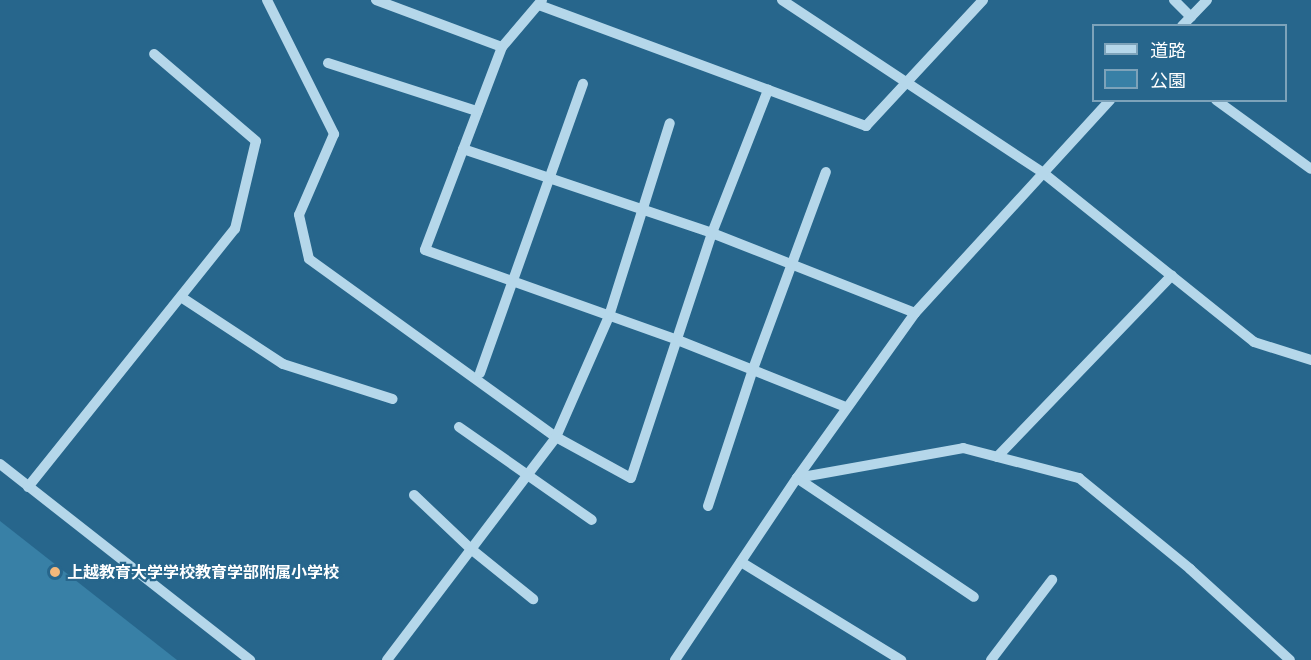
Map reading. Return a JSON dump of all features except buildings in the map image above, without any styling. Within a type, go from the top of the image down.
[{"type":"street","points":[[267,0],[334,134],[299,214],[309,259],[556,437],[631,478],[675,339],[712,233],[768,90]]},
{"type":"street","points":[[376,0],[502,47]]},
{"type":"street","points":[[782,0],[1042,172],[1254,342],[1311,360]]},
{"type":"street","points":[[846,406],[675,339],[425,250],[502,47],[541,2],[866,126],[983,0]]},
{"type":"street","points":[[1174,0],[1191,17]]},
{"type":"street","points":[[1184,24],[1207,0]]},
{"type":"street","points":[[28,487],[235,229],[256,141],[154,54]]},
{"type":"street","points":[[328,63],[477,111]]},
{"type":"street","points":[[480,373],[512,281],[552,179],[583,84]]},
{"type":"street","points":[[675,660],[846,406],[915,313],[1108,102]]},
{"type":"street","points":[[1219,102],[1311,169]]},
{"type":"street","points":[[387,660],[556,437],[609,316],[670,123]]},
{"type":"street","points":[[463,149],[712,233],[915,313]]},
{"type":"street","points":[[708,506],[753,369],[826,172]]},
{"type":"street","points":[[997,457],[1172,275]]},
{"type":"street","points":[[181,297],[283,364],[393,399]]},
{"type":"street","points":[[459,428],[592,520]]},
{"type":"street","points":[[797,478],[963,448],[1079,478],[1190,569],[1290,660]]},
{"type":"street","points":[[0,464],[250,660]]},
{"type":"street","points":[[797,478],[974,597]]},
{"type":"street","points":[[414,495],[471,549],[533,599]]},
{"type":"street","points":[[741,562],[901,660]]},
{"type":"street","points":[[991,660],[1052,580]]},
{"type":"green space","name":"上越教育大学学校教育学部附属小学校","points":[[0,521],[177,660],[0,660]]},
{"type":"place","name":"上越教育大学学校教育学部附属小学校","points":[[55,572]]}]
